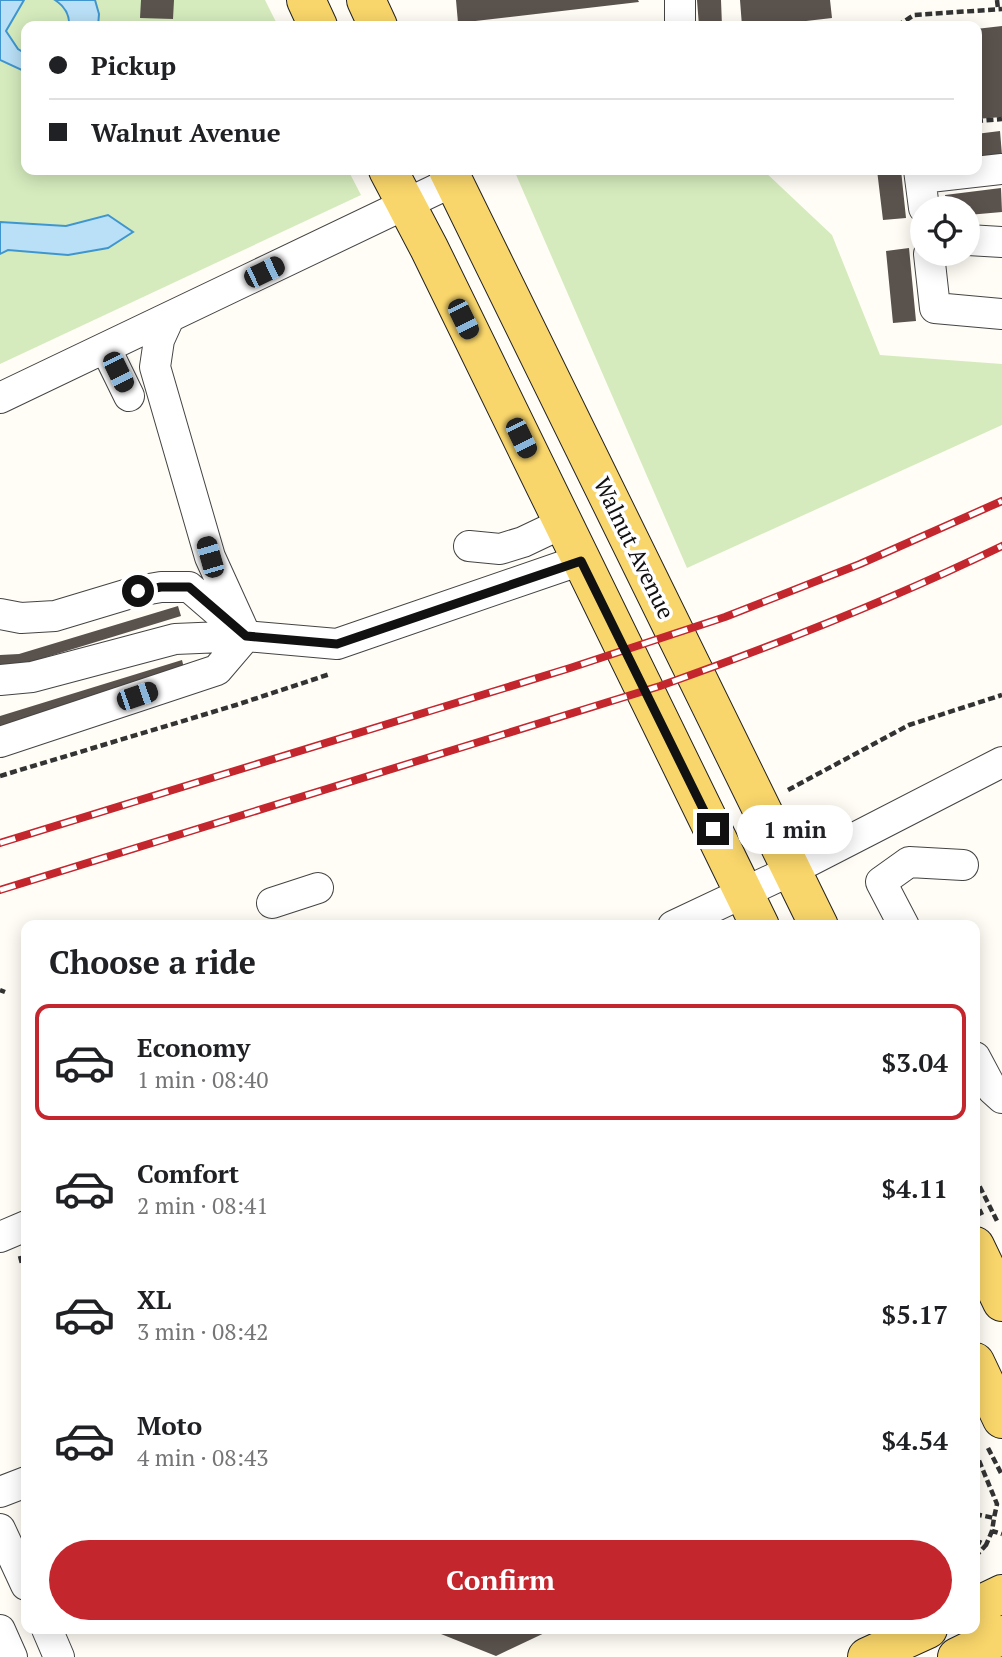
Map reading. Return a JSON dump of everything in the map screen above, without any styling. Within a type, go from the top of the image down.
[{"type":"main road","points":[[306,0],[316,21]]},
{"type":"main road","points":[[366,0],[376,21]]},
{"type":"main road","points":[[391,175],[752,909]]},
{"type":"main road","name":"Walnut Avenue","points":[[451,175],[816,920]]},
{"type":"main road","points":[[980,1256],[1002,1302]]},
{"type":"main road","points":[[980,1382],[993,1430]]},
{"type":"main road","points":[[980,1605],[1002,1594]]},
{"type":"main road","points":[[867,1657],[917,1634]]},
{"type":"main road","points":[[957,1657],[1002,1635]]},
{"type":"street","points":[[680,0],[680,21]]},
{"type":"street","points":[[982,170],[1002,169]]},
{"type":"street","points":[[0,398],[406,204],[451,175]]},
{"type":"street","points":[[920,175],[923,196]]},
{"type":"street","points":[[980,241],[1002,242]]},
{"type":"street","points":[[930,266],[935,308],[1002,314]]},
{"type":"street","points":[[169,317],[159,340],[155,367],[210,557],[246,636]]},
{"type":"street","points":[[106,349],[129,396]]},
{"type":"street","points":[[469,546],[500,549],[523,542],[563,523]]},
{"type":"street","points":[[0,680],[32,677],[174,639],[246,636],[337,644],[581,561]]},
{"type":"street","points":[[0,614],[21,618],[55,616],[138,591],[161,587],[189,587],[246,636]]},
{"type":"street","points":[[0,742],[217,670],[246,636]]},
{"type":"street","points":[[701,920],[752,909],[792,870],[1002,762]]},
{"type":"street","points":[[901,920],[881,881],[909,862],[963,865]]},
{"type":"street","points":[[272,903],[318,888]]},
{"type":"street","points":[[980,1066],[992,1089],[1002,1098]]},
{"type":"street","points":[[0,1237],[21,1228]]},
{"type":"street","points":[[0,1492],[21,1484]]},
{"type":"street","points":[[0,1529],[21,1575]]},
{"type":"street","points":[[0,1630],[12,1657]]},
{"type":"street","points":[[49,1634],[60,1657]]},
{"type":"path","points":[[905,21],[914,15],[1000,9],[997,0]]},
{"type":"path","points":[[982,121],[1002,119]]},
{"type":"path","points":[[781,794],[909,725],[1002,695]]},
{"type":"path","points":[[0,776],[236,705]]},
{"type":"path","points":[[980,1187],[1002,1230]]},
{"type":"path","points":[[993,1430],[1002,1475]]},
{"type":"path","points":[[980,1463],[997,1504],[992,1531],[980,1552]]},
{"type":"path","points":[[980,1515],[994,1518]]},
{"type":"path","points":[[992,1531],[1002,1534]]},
{"type":"path","points":[[980,1542],[986,1545]]},
{"type":"green space","points":[[0,0],[265,0],[276,21],[21,21],[21,175],[351,175],[361,195],[0,364]]},
{"type":"green space","points":[[516,175],[768,175],[832,235],[880,355],[1002,364],[1002,425],[687,568]]},
{"type":"water","points":[[0,0],[24,0],[6,31],[21,51],[21,70],[0,60]]},
{"type":"water","points":[[55,0],[95,0],[98,21],[68,21],[61,5]]},
{"type":"water","points":[[108,215],[133,232],[108,248],[68,255],[8,250],[0,254],[0,222],[66,226]]},
{"type":"building","points":[[141,0],[174,0],[173,19],[140,18]]},
{"type":"building","points":[[456,0],[639,2],[475,21],[458,21]]},
{"type":"building","points":[[697,0],[721,0],[722,21],[699,21]]},
{"type":"building","points":[[740,0],[830,0],[832,18],[806,21],[742,21]]},
{"type":"building","points":[[1002,26],[1002,117],[982,119],[982,28]]},
{"type":"building","points":[[1000,131],[1002,155],[982,157],[982,133]]},
{"type":"building","points":[[878,175],[902,175],[906,218],[883,220]]},
{"type":"building","points":[[1001,188],[1002,212],[980,214],[980,196],[945,195]]},
{"type":"building","points":[[909,248],[916,321],[893,323],[886,251]]},
{"type":"building","points":[[178,606],[181,616],[14,667],[0,667],[0,655],[19,654]]},
{"type":"building","points":[[182,660],[185,672],[0,729],[0,716]]},
{"type":"building","points":[[441,1634],[542,1634],[496,1656]]},
{"type":"railway","points":[[0,843],[570,668],[725,617],[860,564],[1002,501]]},
{"type":"railway","points":[[0,890],[660,686],[833,621],[1002,546]]},
{"type":"route","points":[[138,591],[161,587],[189,587],[246,636],[337,644],[581,561],[713,829]]}]
